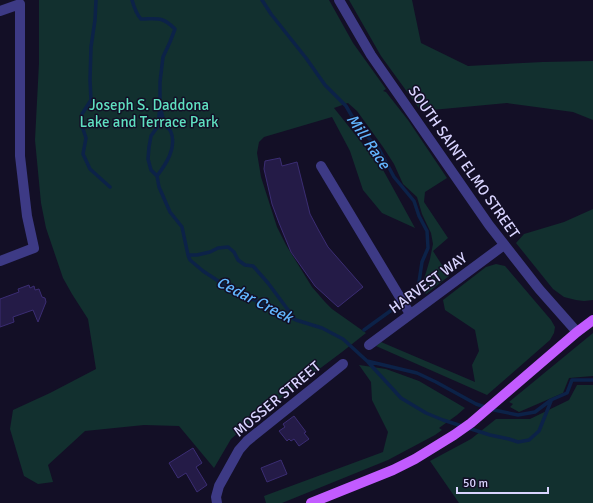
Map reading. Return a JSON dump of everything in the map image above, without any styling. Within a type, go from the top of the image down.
[{"type":"main road","points":[[311,503],[415,459],[454,435],[593,320]]},
{"type":"street","name":"SOUTH SAINT ELMO STREET","points":[[339,0],[371,55],[480,212],[539,289],[577,332]]},
{"type":"street","points":[[0,11],[20,4],[20,156],[27,216],[34,248],[0,261]]},
{"type":"street","points":[[321,166],[410,314]]},
{"type":"street","name":"HARVEST WAY","points":[[369,345],[504,245]]},
{"type":"street","name":"MOSSER STREET","points":[[217,503],[216,497],[219,486],[238,450],[246,441],[343,364]]},
{"type":"green space","name":"Joseph S. Daddona Lake and Terrace Park","points":[[39,0],[329,0],[353,43],[386,89],[383,91],[386,92],[408,120],[447,178],[425,192],[424,202],[448,238],[433,251],[449,276],[426,294],[422,286],[433,244],[431,233],[422,214],[417,197],[403,184],[394,164],[357,111],[348,103],[334,108],[382,168],[415,228],[382,213],[363,190],[350,151],[332,117],[264,137],[259,142],[257,153],[261,177],[277,227],[286,245],[312,287],[325,302],[332,309],[366,333],[262,412],[231,439],[214,468],[179,426],[144,425],[85,431],[48,465],[53,482],[38,484],[24,476],[10,429],[13,410],[96,369],[88,319],[63,278],[46,228],[41,203],[35,140],[39,63]]},
{"type":"green space","points":[[349,0],[412,0],[421,43],[468,66],[593,61],[593,120],[573,112],[507,103],[421,111],[381,56]]},
{"type":"green space","points":[[593,209],[593,300],[584,301],[564,297],[553,289],[516,243],[524,234],[564,222]]},
{"type":"green space","points":[[496,264],[505,266],[551,320],[555,327],[554,333],[550,340],[487,395],[376,346],[381,342],[475,382],[472,365],[479,351],[475,330],[445,310],[443,300],[486,267]]},
{"type":"green space","points":[[593,333],[593,376],[569,378],[563,393],[519,412],[510,407],[513,404],[509,402]]},
{"type":"green space","points":[[359,365],[386,369],[419,381],[465,408],[439,428],[442,430],[435,435],[388,460],[282,503],[266,503],[264,496],[383,452],[388,432],[372,400],[371,382]]},
{"type":"green space","points":[[577,385],[593,385],[593,503],[459,503],[430,461],[471,439],[496,419],[530,419],[569,400]]},
{"type":"building","points":[[280,158],[282,166],[297,162],[310,214],[328,247],[363,287],[338,307],[315,286],[291,252],[279,223],[272,204],[264,169],[265,161]]},
{"type":"building","points":[[29,285],[30,288],[34,286],[35,290],[39,289],[46,302],[38,322],[33,310],[13,317],[14,322],[0,327],[0,299],[19,292],[18,289]]},
{"type":"building","points":[[294,416],[306,432],[304,433],[309,439],[299,446],[294,439],[291,441],[289,439],[287,441],[279,431],[285,427],[283,424]]},
{"type":"building","points":[[193,448],[202,463],[196,467],[207,485],[197,492],[186,473],[178,478],[169,463]]},
{"type":"building","points":[[281,460],[287,474],[267,482],[261,468]]},
{"type":"waterway","points":[[96,0],[91,47],[91,100],[82,114],[82,126],[86,138],[83,154],[90,169],[110,187]]},
{"type":"waterway","name":"Cedar Creek","points":[[132,0],[136,13],[141,19],[160,19],[167,22],[175,29],[163,57],[158,126],[151,136],[148,159],[151,170],[157,176],[159,187],[170,212],[182,227],[190,260],[203,271],[229,288],[296,320],[322,328],[343,339],[367,361],[417,373],[476,404],[494,410],[518,415],[535,412],[551,400],[567,393],[572,380],[593,380]]},
{"type":"waterway","name":"Mill Race","points":[[262,0],[325,85],[346,106],[359,128],[379,149],[394,177],[414,201],[419,216],[427,231],[428,248],[422,262],[416,292],[410,296]]},
{"type":"waterway","points":[[157,176],[170,156],[173,144],[171,132],[164,122],[161,109]]},
{"type":"waterway","points":[[188,255],[197,255],[210,252],[218,248],[228,247],[234,252],[238,260],[245,265],[253,266],[268,283],[294,318]]},
{"type":"waterway","name":"Mill Race","points":[[364,330],[393,309]]},
{"type":"waterway","points":[[368,362],[401,398],[426,413],[490,435],[518,442],[529,440],[539,431],[551,401]]}]
